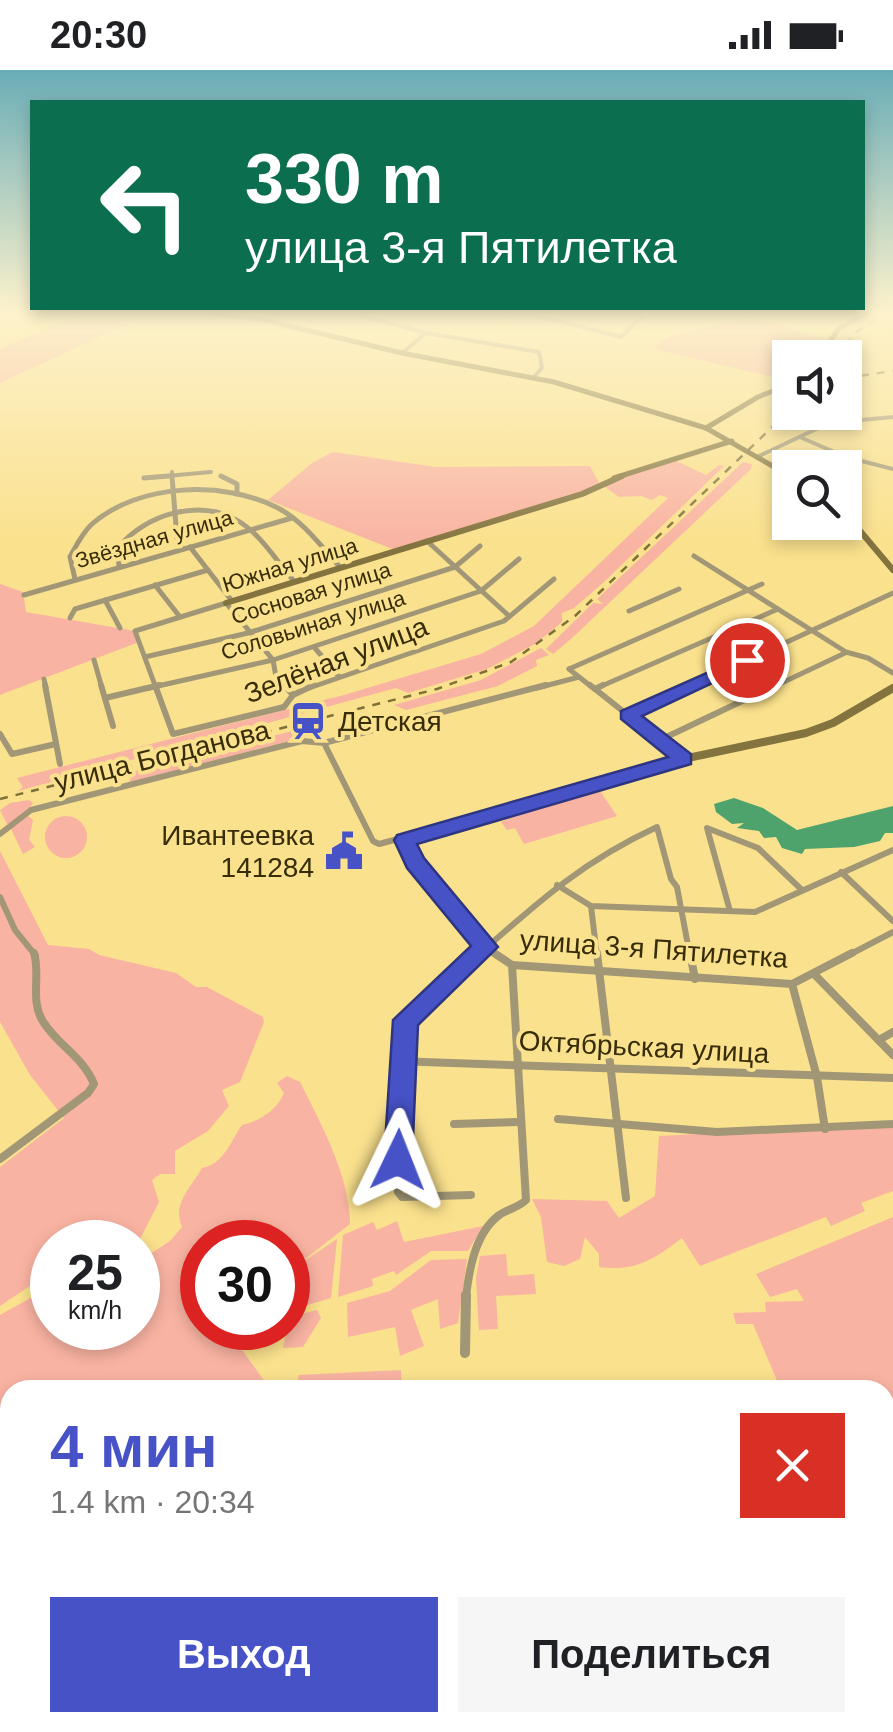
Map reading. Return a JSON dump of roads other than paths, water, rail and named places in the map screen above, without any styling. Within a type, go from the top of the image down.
[{"type":"street","points":[[578,391],[714,428],[772,466]]},
{"type":"street","points":[[696,424],[714,428],[772,391]]},
{"type":"street","points":[[757,458],[836,421],[893,417]]},
{"type":"street","points":[[801,437],[832,450]]},
{"type":"street","name":"Южная улица","points":[[144,657],[135,632],[582,494],[597,484],[732,440]]},
{"type":"street","points":[[862,460],[893,470]]},
{"type":"street","points":[[884,466],[893,462]]},
{"type":"street","points":[[172,472],[177,538],[208,570],[248,632],[274,660],[276,677],[293,696]]},
{"type":"street","points":[[144,478],[172,472],[211,472]]},
{"type":"street","points":[[221,476],[238,484],[237,494]]},
{"type":"street","points":[[75,579],[70,557],[90,526],[117,510],[175,494],[237,494],[277,507],[293,518],[340,567]]},
{"type":"street","points":[[119,567],[118,548],[131,531],[176,514],[222,514],[242,524],[294,582]]},
{"type":"street","name":"Звёздная улица","points":[[24,595],[293,518]]},
{"type":"street","points":[[862,533],[893,570]]},
{"type":"street","points":[[426,542],[508,614]]},
{"type":"street","name":"Сосновая улица","points":[[144,657],[248,632],[455,567],[480,546]]},
{"type":"street","points":[[694,556],[846,652],[868,658],[893,673]]},
{"type":"street","name":"Соловьиная улица","points":[[105,698],[274,660],[481,591],[518,560]]},
{"type":"street","points":[[70,618],[74,609],[208,570]]},
{"type":"street","name":"Зелёная улица","points":[[156,687],[173,734],[284,707],[293,696],[338,675],[504,621],[554,578]]},
{"type":"street","points":[[684,759],[569,669],[762,584]]},
{"type":"street","points":[[154,585],[180,618]]},
{"type":"street","points":[[629,611],[679,589]]},
{"type":"street","points":[[628,715],[893,592]]},
{"type":"street","points":[[105,600],[120,628]]},
{"type":"street","points":[[595,689],[779,608]]},
{"type":"street","points":[[314,646],[338,675]]},
{"type":"street","points":[[660,740],[846,652]]},
{"type":"street","points":[[144,657],[156,687]]},
{"type":"street","points":[[94,660],[113,726]]},
{"type":"street","name":"улица Богданова","points":[[0,834],[22,814],[46,806],[302,741],[324,743],[579,677]]},
{"type":"street","points":[[44,679],[60,764]]},
{"type":"street","points":[[324,743],[373,841],[379,844],[684,759],[806,734],[832,724],[893,688]]},
{"type":"street","points":[[0,734],[12,754],[56,744]]},
{"type":"street","points":[[471,1195],[402,1197],[398,1192],[398,1061],[405,1020],[557,884],[607,850],[658,827],[682,908],[695,980]]},
{"type":"street","points":[[730,911],[707,828],[758,848],[802,890]]},
{"type":"street","name":"улица 3-я Пятилетка","points":[[409,836],[405,840],[414,862],[486,947],[512,964],[792,984],[893,932]]},
{"type":"street","points":[[557,884],[591,906],[755,912],[893,850]]},
{"type":"street","points":[[841,872],[893,920]]},
{"type":"street","points":[[0,897],[15,930],[36,956],[36,1007],[44,1024],[87,1067],[94,1084],[88,1093],[0,1159]]},
{"type":"street","points":[[591,906],[626,1198]]},
{"type":"street","points":[[465,1353],[464,1313],[472,1255],[497,1215],[526,1204],[512,964]]},
{"type":"street","points":[[814,975],[893,1055]]},
{"type":"street","points":[[792,984],[817,1077],[825,1129]]},
{"type":"street","points":[[879,1040],[893,1032]]},
{"type":"street","name":"Октябрьская улица","points":[[398,1061],[893,1078]]},
{"type":"street","points":[[558,1119],[619,1121],[671,1131],[893,1124]]},
{"type":"street","points":[[454,1124],[520,1122]]},
{"type":"railway","points":[[0,799],[437,689],[511,662],[575,616],[772,427]]},
{"type":"place","name":"Детская","points":[[308,721]]},
{"type":"place","name":"Ивантеевка 141284","points":[[344,851]]}]
